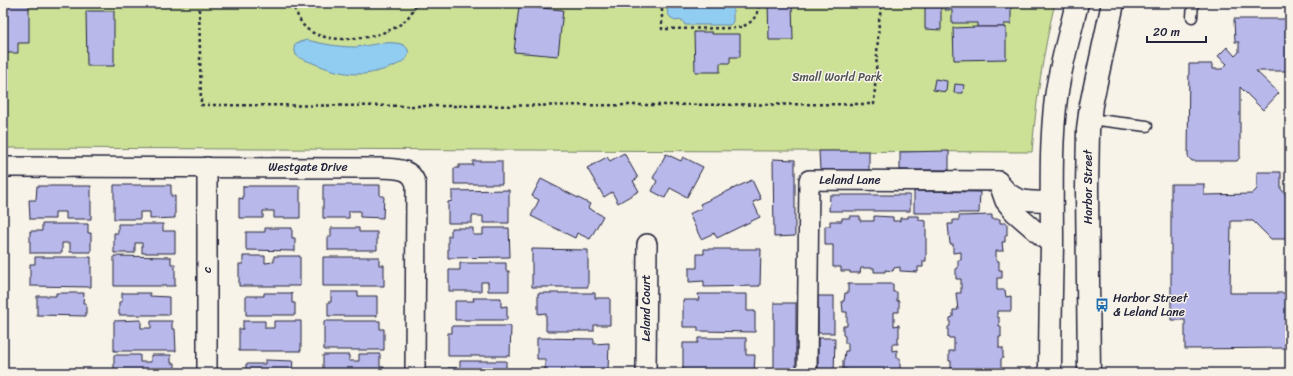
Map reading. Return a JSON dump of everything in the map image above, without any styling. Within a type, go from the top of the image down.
[{"type":"street","points":[[1050,373],[1052,143],[1056,96],[1076,3]]},
{"type":"street","name":"Harbor Street","points":[[1089,373],[1087,156],[1090,118],[1113,3]]},
{"type":"street","name":"Westgate Drive","points":[[3,167],[401,169],[410,174],[415,181],[416,190],[415,373]]},
{"type":"street","name":"c","points":[[207,167],[207,373]]},
{"type":"street","name":"Leland Lane","points":[[807,373],[809,180],[998,181]]},
{"type":"street","points":[[998,181],[1008,193],[1021,200],[1051,201]]},
{"type":"street","points":[[998,181],[1005,201],[1014,212],[1052,245]]},
{"type":"street","name":"Leland Court","points":[[646,373],[647,244]]},
{"type":"lane","points":[[1192,17],[1193,3]]},
{"type":"lane","points":[[1090,118],[1147,126]]},
{"type":"path","points":[[199,3],[201,105],[445,106],[874,104],[879,21],[882,3]]},
{"type":"path","points":[[292,3],[303,25],[310,32],[322,36],[348,38],[376,35],[400,25],[409,16],[416,3]]},
{"type":"path","points":[[662,3],[662,29],[741,27],[751,23],[756,16],[760,3]]},
{"type":"green space","name":"Small World Park","points":[[3,3],[1055,3],[1040,77],[1032,152],[3,148]]},
{"type":"water","points":[[667,3],[733,3],[733,22],[730,25],[685,25],[682,20],[675,21],[669,16],[667,11]]},
{"type":"water","points":[[307,40],[349,47],[396,43],[402,44],[406,47],[408,50],[408,55],[405,60],[392,67],[376,72],[355,74],[339,72],[300,58],[296,55],[294,47],[296,43]]},
{"type":"building","points":[[3,3],[29,3],[29,43],[18,43],[18,53],[3,53]]},
{"type":"building","points":[[768,3],[792,3],[793,40],[769,40]]},
{"type":"building","points":[[945,3],[1011,3],[1011,24],[1004,24],[1004,27],[977,27],[977,23],[952,23],[952,10],[945,10]]},
{"type":"building","points":[[519,6],[563,10],[558,56],[514,52]]},
{"type":"building","points":[[925,7],[941,7],[941,30],[925,29]]},
{"type":"building","points":[[86,11],[114,11],[114,66],[87,66]]},
{"type":"building","points":[[1234,19],[1290,19],[1290,71],[1256,71],[1279,93],[1263,110],[1240,87],[1240,157],[1237,161],[1192,161],[1188,157],[1189,64],[1212,64],[1212,69],[1222,69],[1227,64],[1218,56],[1227,47],[1235,56],[1239,52],[1239,42],[1235,42]]},
{"type":"building","points":[[1006,27],[1006,59],[954,60],[953,28]]},
{"type":"building","points":[[694,32],[712,32],[712,34],[740,34],[740,57],[730,57],[730,63],[720,63],[720,72],[695,72]]},
{"type":"building","points":[[935,79],[947,81],[946,92],[933,90]]},
{"type":"building","points":[[955,84],[964,85],[963,93],[954,93]]},
{"type":"building","points":[[819,151],[869,151],[869,170],[820,170]]},
{"type":"building","points":[[949,151],[949,170],[900,170],[900,152]]},
{"type":"building","points":[[624,153],[638,178],[633,181],[639,191],[618,203],[612,192],[604,197],[587,168],[607,157],[610,161]]},
{"type":"building","points":[[666,154],[681,161],[683,157],[703,167],[687,197],[670,188],[665,198],[652,191],[657,181],[653,178]]},
{"type":"building","points":[[773,159],[795,160],[795,236],[774,237]]},
{"type":"building","points":[[473,161],[502,161],[502,184],[454,184],[454,168],[459,168],[459,165],[473,165]]},
{"type":"building","points":[[1257,172],[1281,172],[1281,189],[1290,199],[1290,239],[1271,239],[1253,221],[1231,221],[1230,293],[1290,293],[1290,348],[1185,349],[1185,320],[1171,320],[1171,184],[1204,184],[1204,195],[1252,194],[1257,189]]},
{"type":"building","points":[[541,179],[590,204],[588,208],[603,216],[590,239],[577,233],[575,238],[531,216],[539,200],[532,196]]},
{"type":"building","points":[[752,180],[761,199],[753,202],[760,217],[717,238],[714,233],[701,239],[689,214],[702,208],[700,204]]},
{"type":"building","points":[[114,185],[171,185],[171,196],[175,196],[175,218],[150,219],[150,212],[140,212],[140,219],[114,219]]},
{"type":"building","points":[[323,185],[380,185],[380,196],[384,196],[383,218],[360,217],[360,211],[349,211],[349,218],[323,218]]},
{"type":"building","points":[[37,186],[91,186],[91,219],[66,219],[66,212],[55,212],[55,219],[30,219],[29,200],[36,200]]},
{"type":"building","points":[[243,186],[300,186],[300,218],[274,218],[274,211],[263,211],[263,218],[239,218],[239,198],[243,199]]},
{"type":"building","points":[[509,190],[509,223],[483,223],[483,216],[472,216],[472,223],[448,223],[448,202],[452,201],[452,191]]},
{"type":"building","points":[[914,191],[980,192],[979,213],[914,213]]},
{"type":"building","points":[[830,195],[910,195],[910,211],[829,211]]},
{"type":"building","points":[[992,215],[992,219],[1000,219],[1000,223],[1007,223],[1007,235],[1005,235],[1005,242],[1002,242],[1003,251],[996,251],[996,261],[999,261],[999,270],[1002,270],[1002,278],[997,278],[997,290],[1005,290],[1006,297],[1011,296],[1011,311],[997,311],[999,326],[1001,326],[999,348],[1003,348],[1001,370],[998,370],[998,373],[955,373],[955,369],[951,369],[951,361],[949,361],[949,351],[954,351],[954,338],[948,338],[948,327],[950,326],[950,318],[953,317],[953,310],[958,310],[956,293],[961,293],[961,279],[956,279],[956,269],[958,268],[958,260],[961,260],[961,252],[953,253],[953,244],[950,244],[948,224],[953,224],[953,220],[959,220],[959,216]]},
{"type":"building","points":[[850,216],[860,216],[860,221],[874,221],[874,216],[893,217],[893,221],[900,221],[900,218],[919,216],[919,220],[926,221],[926,261],[923,261],[923,267],[918,267],[918,272],[900,271],[900,267],[894,268],[893,271],[885,270],[885,272],[874,272],[874,268],[861,268],[860,273],[850,273],[850,271],[841,271],[841,267],[833,267],[833,245],[825,245],[825,226],[830,226],[830,221],[842,221],[842,218],[850,218]]},
{"type":"building","points":[[42,224],[88,224],[88,233],[91,233],[91,252],[70,252],[70,243],[62,243],[62,253],[30,253],[30,231],[42,231]]},
{"type":"building","points":[[118,224],[163,224],[163,231],[175,231],[175,253],[142,253],[142,243],[135,243],[135,253],[114,253],[114,233],[118,233]]},
{"type":"building","points":[[265,228],[292,228],[292,238],[295,238],[295,251],[246,250],[246,232],[265,232]]},
{"type":"building","points":[[331,228],[359,228],[359,232],[377,232],[377,250],[328,250],[328,237],[331,237]]},
{"type":"building","points":[[451,228],[473,228],[473,235],[483,235],[483,228],[509,228],[510,257],[448,258],[448,236],[451,236]]},
{"type":"building","points":[[532,249],[588,250],[588,287],[532,287]]},
{"type":"building","points":[[704,249],[761,249],[760,286],[704,287],[704,281],[689,282],[689,268],[697,268],[697,254],[704,254]]},
{"type":"building","points":[[114,256],[171,257],[171,264],[175,264],[175,286],[114,286]]},
{"type":"building","points":[[243,256],[265,256],[265,263],[274,262],[274,256],[300,256],[300,286],[239,286],[239,264],[243,264]]},
{"type":"building","points":[[35,257],[91,257],[91,287],[30,286],[30,264],[35,264]]},
{"type":"building","points":[[323,257],[379,257],[379,265],[384,265],[384,286],[323,286]]},
{"type":"building","points":[[460,263],[506,263],[506,271],[509,271],[509,291],[488,291],[488,282],[481,282],[481,291],[449,291],[449,270],[460,270]]},
{"type":"building","points":[[848,284],[893,284],[893,292],[897,292],[897,301],[899,301],[899,312],[894,312],[894,326],[899,325],[899,337],[898,344],[892,344],[892,351],[897,350],[897,358],[900,358],[900,370],[895,370],[895,373],[847,373],[847,369],[843,370],[843,360],[845,351],[848,351],[848,343],[845,343],[845,336],[843,335],[843,326],[847,326],[847,312],[843,312],[842,301],[844,301],[845,293],[848,293]]},
{"type":"building","points":[[331,292],[358,292],[358,296],[377,296],[377,316],[328,316],[328,302],[331,302]]},
{"type":"building","points":[[56,293],[84,293],[83,303],[86,303],[86,316],[37,315],[37,296],[56,296]]},
{"type":"building","points":[[122,293],[150,293],[150,296],[169,297],[169,315],[119,315],[119,302],[122,302]]},
{"type":"building","points":[[264,293],[292,293],[292,303],[295,303],[295,315],[246,315],[246,296],[264,296]]},
{"type":"building","points":[[538,293],[595,293],[595,298],[610,298],[610,325],[594,325],[594,331],[546,331],[546,313],[538,314]]},
{"type":"building","points":[[698,294],[747,294],[747,311],[755,311],[755,332],[698,331],[698,327],[683,327],[683,300],[699,300]]},
{"type":"building","points":[[818,296],[834,296],[834,333],[818,333]]},
{"type":"building","points":[[473,298],[501,298],[501,307],[507,306],[507,320],[455,320],[455,301],[474,301]]},
{"type":"building","points":[[774,303],[796,303],[796,373],[774,373]]},
{"type":"building","points":[[141,320],[141,328],[151,328],[151,321],[172,321],[172,329],[175,329],[176,351],[114,351],[114,321]]},
{"type":"building","points":[[243,321],[265,321],[265,328],[274,328],[274,321],[301,321],[301,351],[239,351],[239,329],[243,329]]},
{"type":"building","points":[[324,321],[380,321],[380,329],[384,329],[384,350],[324,350]]},
{"type":"building","points":[[452,326],[511,326],[510,356],[448,356],[448,333],[452,333]]},
{"type":"building","points":[[537,338],[594,339],[594,344],[609,343],[608,371],[593,371],[593,373],[545,373],[545,359],[537,359]]},
{"type":"building","points":[[698,338],[746,338],[746,355],[755,355],[754,373],[697,373],[697,371],[683,370],[683,343],[698,343]]},
{"type":"building","points":[[818,338],[835,338],[834,373],[818,373]]},
{"type":"building","points":[[359,354],[380,354],[380,367],[384,367],[384,373],[323,373],[323,355],[349,355],[349,361],[359,361]]},
{"type":"building","points":[[114,355],[140,355],[140,362],[151,362],[151,355],[171,355],[171,363],[175,363],[175,373],[114,373]]},
{"type":"building","points":[[265,360],[293,361],[292,370],[295,370],[295,373],[246,373],[246,364],[265,364]]},
{"type":"building","points":[[460,361],[506,361],[506,370],[510,370],[510,373],[448,373],[448,368],[460,368]]},
{"type":"place","name":"Harbor Street & Leland Lane","points":[[1102,305]]}]
